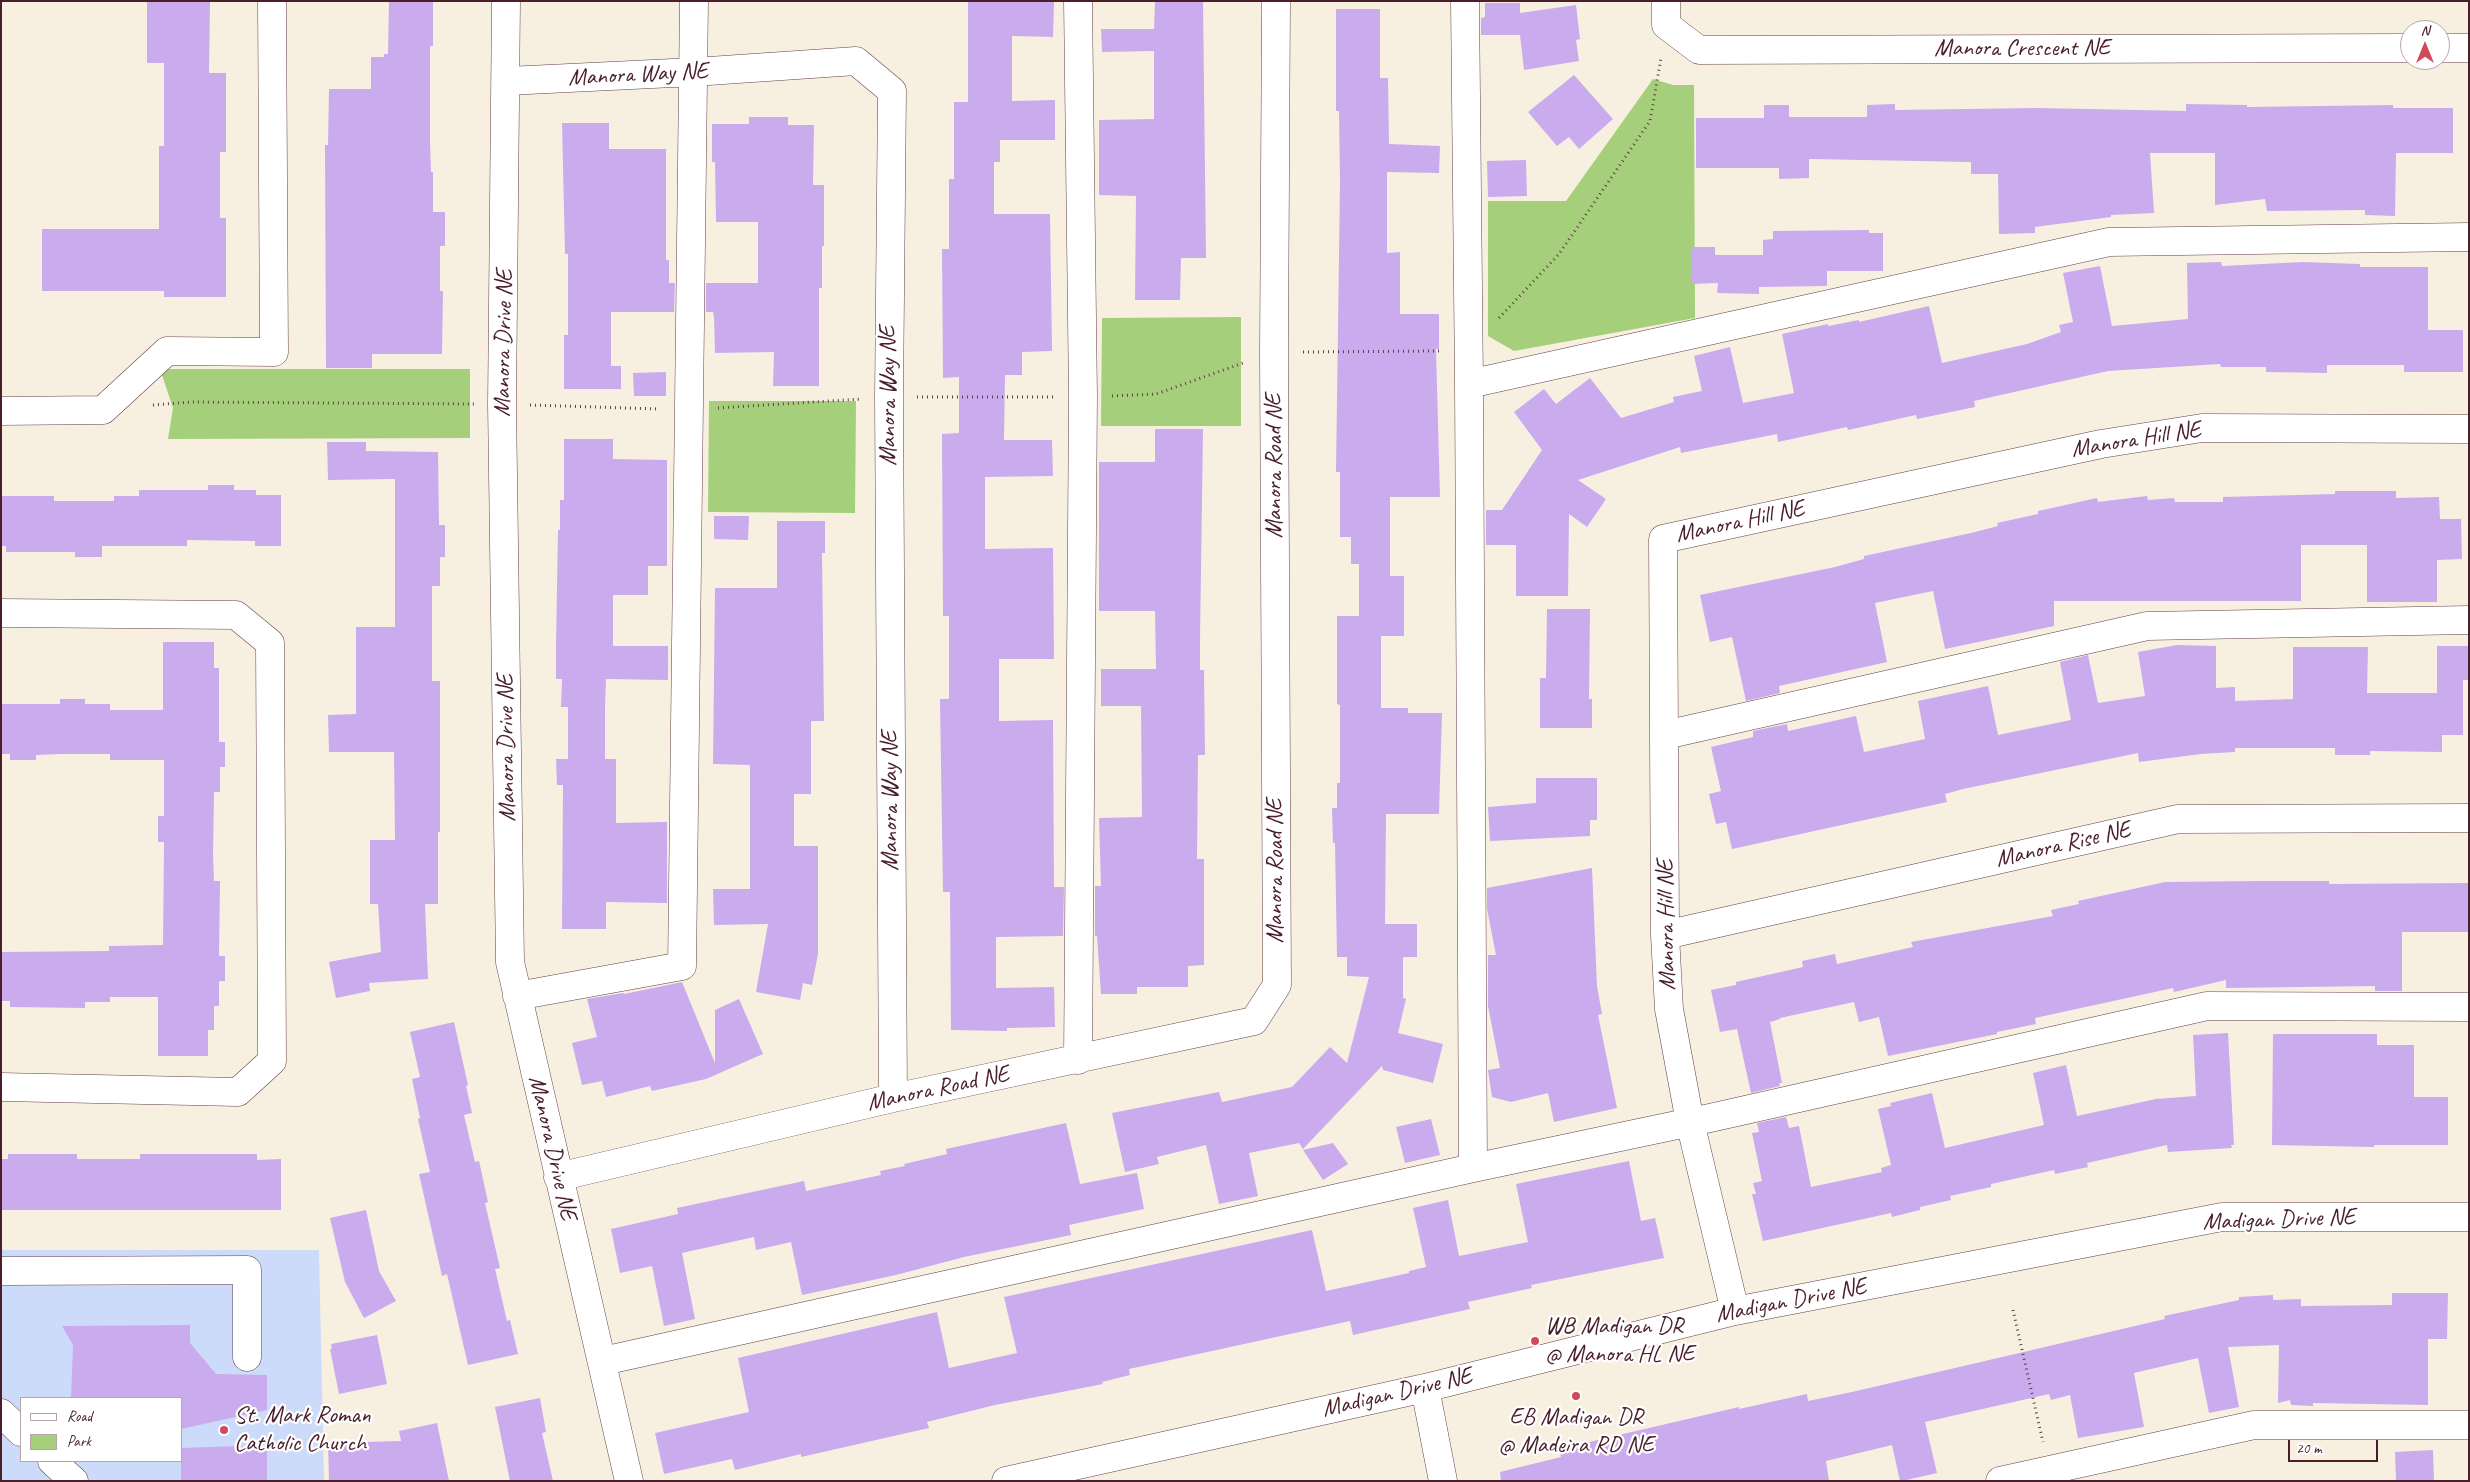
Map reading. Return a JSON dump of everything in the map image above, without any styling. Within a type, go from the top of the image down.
[{"type":"street","points":[[1,410],[103,410],[168,351],[274,352],[272,1]]},
{"type":"street","name":"Manora Drive NE","points":[[506,1],[507,81],[502,404],[510,962],[629,1481]]},
{"type":"street","points":[[517,996],[682,966],[694,1]]},
{"type":"street","points":[[1078,1],[1083,407],[1078,1060]]},
{"type":"street","name":"Manora Road NE","points":[[558,1177],[893,1098],[1254,1021],[1277,984],[1274,352],[1276,1]]},
{"type":"street","points":[[1465,1],[1473,1168]]},
{"type":"street","name":"Manora Crescent NE","points":[[1666,13],[1699,50],[2400,48]]},
{"type":"street","points":[[2450,48],[2469,48]]},
{"type":"street","name":"Manora Way NE","points":[[507,81],[694,72],[856,61],[892,91],[889,397],[893,1098]]},
{"type":"street","points":[[1469,384],[2109,242],[2469,237]]},
{"type":"street","name":"Manora Hill NE","points":[[1735,1312],[1690,1122],[1669,1009],[1665,935],[1663,539],[2101,444],[2202,428],[2469,429]]},
{"type":"street","points":[[1,613],[236,615],[270,643],[272,1061],[238,1092],[1,1087]]},
{"type":"street","points":[[1665,735],[2147,626],[2469,620]]},
{"type":"street","name":"Manora Rise NE","points":[[1665,935],[2178,819],[2469,818]]},
{"type":"street","points":[[603,1361],[1473,1168],[1690,1122],[2207,1006],[2469,1007]]},
{"type":"street","name":"Madigan Drive NE","points":[[1006,1481],[1425,1388],[1735,1312],[2222,1217],[2469,1217]]},
{"type":"street","points":[[1,1271],[247,1270],[248,1357]]},
{"type":"street","points":[[1425,1388],[1443,1481]]},
{"type":"street","points":[[1,1413],[20,1431]]},
{"type":"street","points":[[2000,1481],[2254,1425],[2469,1425]]},
{"type":"street","points":[[53,1462],[74,1481]]},
{"type":"path","points":[[1274,352],[1468,351],[1559,254],[1650,121],[1666,13]]},
{"type":"path","points":[[2013,1310],[2050,1470]]},
{"type":"shaded area","points":[[1,1250],[319,1250],[324,1481],[1,1481]]},
{"type":"green space","points":[[1653,79],[1673,85],[1694,85],[1695,318],[1514,351],[1488,336],[1488,201],[1566,201]]},
{"type":"green space","points":[[1241,317],[1241,426],[1101,426],[1102,318]]},
{"type":"green space","points":[[169,369],[470,369],[470,438],[168,439],[173,408],[161,372]]},
{"type":"green space","points":[[709,401],[856,401],[855,513],[708,512]]},
{"type":"building","points":[[147,1],[210,1],[209,73],[226,73],[226,152],[220,152],[220,218],[226,218],[226,297],[164,297],[164,291],[42,291],[42,229],[159,229],[159,146],[164,146],[164,63],[147,63]]},
{"type":"building","points":[[389,1],[433,1],[433,46],[430,46],[430,142],[431,172],[433,172],[433,212],[445,212],[445,246],[440,246],[440,291],[443,291],[442,354],[372,354],[372,368],[326,368],[325,145],[328,145],[329,89],[371,89],[371,57],[384,57],[384,54],[388,54]]},
{"type":"building","points":[[968,1],[1054,1],[1053,37],[1012,36],[1012,101],[1055,100],[1055,140],[1000,140],[1000,162],[994,162],[994,214],[1050,214],[1052,351],[1022,352],[1022,375],[1005,375],[1004,440],[1052,440],[1053,476],[985,477],[985,549],[1053,548],[1054,659],[999,659],[999,721],[1053,720],[1054,887],[1064,887],[1063,936],[996,937],[996,988],[1054,987],[1055,1027],[1007,1028],[1007,1031],[951,1030],[950,892],[943,892],[940,699],[949,699],[949,616],[943,616],[942,434],[959,433],[959,377],[943,378],[942,249],[949,249],[949,179],[954,179],[954,102],[968,102]]},
{"type":"building","points":[[1155,1],[1203,1],[1206,258],[1181,258],[1180,300],[1135,300],[1136,196],[1099,195],[1099,120],[1154,119],[1154,51],[1102,52],[1101,29],[1154,29]]},
{"type":"building","points":[[1485,3],[1520,3],[1520,13],[1576,5],[1580,39],[1576,40],[1579,61],[1524,70],[1520,35],[1481,35],[1481,18],[1485,17]]},
{"type":"building","points":[[1336,9],[1380,9],[1380,78],[1388,78],[1389,144],[1440,146],[1439,173],[1387,172],[1387,253],[1400,252],[1400,314],[1439,314],[1439,349],[1436,349],[1440,497],[1390,497],[1390,576],[1404,576],[1404,636],[1381,636],[1381,708],[1408,708],[1408,713],[1442,713],[1439,814],[1386,814],[1385,924],[1417,924],[1417,957],[1403,957],[1403,998],[1406,999],[1398,1033],[1443,1044],[1433,1083],[1383,1070],[1382,1066],[1303,1149],[1299,1143],[1249,1153],[1258,1196],[1219,1204],[1206,1145],[1157,1157],[1159,1164],[1125,1172],[1112,1113],[1219,1092],[1222,1102],[1292,1087],[1330,1047],[1347,1063],[1369,977],[1347,976],[1347,957],[1337,957],[1335,843],[1333,843],[1332,808],[1337,808],[1337,783],[1340,783],[1340,705],[1337,704],[1337,616],[1359,616],[1359,564],[1351,564],[1351,537],[1340,537],[1340,472],[1336,472],[1340,182],[1339,111],[1336,111]]},
{"type":"building","points":[[1574,75],[1613,119],[1579,149],[1569,137],[1557,146],[1528,112]]},
{"type":"building","points":[[1895,104],[1895,110],[2038,108],[2186,111],[2186,104],[2247,105],[2247,107],[2393,105],[2393,108],[2453,108],[2453,153],[2396,153],[2395,216],[2365,215],[2365,210],[2267,211],[2265,199],[2215,205],[2215,153],[2150,153],[2154,213],[2111,215],[2111,217],[2035,227],[2035,233],[1999,234],[1998,174],[1971,174],[1971,162],[1809,159],[1809,178],[1779,179],[1779,168],[1696,168],[1696,118],[1764,118],[1764,105],[1789,105],[1789,117],[1867,117],[1867,105]]},
{"type":"building","points":[[749,117],[788,117],[788,125],[814,125],[813,185],[824,185],[822,288],[819,288],[819,386],[773,386],[774,352],[715,353],[713,312],[706,312],[706,283],[758,283],[758,222],[716,222],[715,162],[712,162],[712,124],[749,124]]},
{"type":"building","points":[[562,123],[609,123],[609,149],[666,149],[666,260],[669,260],[669,283],[675,283],[674,312],[611,312],[611,366],[621,366],[621,389],[564,389],[564,335],[568,335],[568,254],[565,254]]},
{"type":"building","points":[[1526,160],[1527,196],[1488,197],[1487,161]]},
{"type":"building","points":[[1869,230],[1869,233],[1883,233],[1883,271],[1827,271],[1827,286],[1759,287],[1759,294],[1717,293],[1718,283],[1692,284],[1692,247],[1715,247],[1715,255],[1763,255],[1763,240],[1773,239],[1773,231]]},
{"type":"building","points":[[2221,262],[2222,266],[2303,262],[2360,264],[2360,267],[2428,267],[2428,330],[2463,330],[2463,372],[2404,372],[2404,365],[2327,365],[2327,373],[2266,372],[2266,367],[2221,367],[2220,364],[2108,371],[1974,401],[1975,407],[1917,419],[1916,415],[1848,430],[1847,427],[1778,442],[1777,434],[1681,453],[1680,447],[1578,480],[1606,499],[1587,527],[1569,514],[1568,596],[1516,596],[1516,545],[1486,545],[1486,510],[1502,510],[1542,450],[1514,412],[1544,389],[1556,404],[1590,378],[1621,418],[1674,402],[1673,397],[1702,391],[1694,356],[1730,347],[1743,403],[1794,393],[1782,334],[1828,324],[1828,326],[1859,320],[1859,322],[1929,306],[1942,363],[2027,344],[2061,332],[2059,325],[2073,322],[2063,273],[2100,266],[2112,326],[2188,319],[2187,263]]},
{"type":"building","points":[[666,372],[666,396],[634,396],[633,373]]},
{"type":"building","points":[[1155,429],[1203,429],[1200,670],[1204,670],[1205,755],[1198,755],[1197,859],[1204,859],[1204,965],[1188,966],[1188,987],[1137,987],[1137,994],[1101,994],[1097,936],[1095,936],[1095,886],[1101,886],[1099,818],[1142,817],[1141,706],[1101,706],[1101,669],[1156,669],[1155,611],[1099,611],[1099,462],[1155,462]]},
{"type":"building","points":[[564,439],[613,439],[613,459],[667,460],[667,566],[648,566],[648,595],[613,595],[613,646],[668,646],[668,680],[606,679],[605,759],[616,759],[616,823],[667,822],[667,903],[606,902],[606,929],[562,929],[563,785],[557,785],[556,759],[568,759],[568,707],[561,707],[562,679],[556,679],[556,646],[558,530],[560,530],[560,500],[564,500]]},
{"type":"building","points":[[327,442],[366,442],[366,451],[438,452],[439,525],[445,525],[445,557],[440,557],[440,586],[432,586],[432,681],[440,681],[440,832],[438,832],[438,904],[425,904],[428,979],[369,983],[370,991],[336,998],[329,962],[381,952],[378,904],[370,904],[370,840],[395,840],[394,752],[329,752],[328,715],[356,714],[356,627],[395,627],[395,479],[328,480]]},
{"type":"building","points":[[208,485],[234,485],[234,490],[256,490],[256,495],[281,495],[281,546],[255,546],[255,541],[187,540],[187,546],[102,546],[102,557],[75,557],[75,552],[6,552],[6,546],[1,546],[1,496],[54,496],[54,501],[114,501],[114,496],[139,496],[139,490],[208,490]]},
{"type":"building","points":[[2335,491],[2396,491],[2396,498],[2439,497],[2440,519],[2461,519],[2462,559],[2437,560],[2437,602],[2367,602],[2367,545],[2301,545],[2301,601],[2054,601],[2054,626],[1945,649],[1933,591],[1875,603],[1887,662],[1779,686],[1780,693],[1746,701],[1732,637],[1710,642],[1700,595],[1835,567],[1864,559],[1864,556],[1971,533],[1998,526],[1997,523],[2038,514],[2038,511],[2097,498],[2098,502],[2147,496],[2148,500],[2174,498],[2175,502],[2223,502],[2223,497],[2335,494]]},
{"type":"building","points":[[714,516],[749,516],[748,540],[714,539]]},
{"type":"building","points":[[777,521],[825,521],[825,553],[822,553],[824,721],[811,721],[811,794],[794,794],[794,846],[818,846],[818,954],[812,985],[803,983],[800,1000],[756,992],[768,924],[714,925],[713,889],[750,889],[750,765],[713,764],[715,588],[777,588]]},
{"type":"building","points":[[1547,609],[1590,609],[1589,699],[1592,699],[1592,728],[1540,728],[1540,678],[1546,678]]},
{"type":"building","points":[[163,642],[214,642],[214,668],[219,668],[219,742],[225,742],[225,767],[220,767],[220,792],[214,792],[213,856],[214,881],[220,881],[219,956],[225,956],[225,981],[219,981],[219,1006],[214,1006],[214,1030],[208,1030],[208,1056],[158,1056],[158,997],[110,997],[110,1002],[85,1002],[85,1008],[10,1007],[10,1001],[1,1001],[1,952],[109,951],[109,946],[163,945],[164,842],[158,842],[158,816],[164,816],[164,760],[110,760],[110,754],[61,754],[36,755],[36,760],[10,760],[10,754],[1,754],[1,704],[60,704],[60,699],[85,699],[85,704],[110,704],[110,710],[163,710]]},
{"type":"building","points":[[2177,645],[2216,646],[2216,688],[2235,687],[2235,701],[2293,699],[2293,647],[2368,647],[2367,693],[2437,693],[2437,646],[2469,646],[2469,680],[2463,680],[2463,735],[2442,735],[2442,752],[2370,751],[2370,755],[2335,755],[2335,748],[2235,748],[2235,752],[2201,754],[2139,762],[2138,753],[1963,789],[1945,794],[1947,802],[1732,849],[1726,822],[1716,824],[1709,794],[1721,791],[1711,747],[1753,737],[1753,731],[1787,724],[1788,731],[1856,716],[1864,752],[1925,739],[1918,701],[1988,686],[1998,735],[2071,720],[2060,662],[2088,655],[2098,703],[2145,696],[2138,652]]},
{"type":"building","points":[[1536,778],[1597,778],[1597,820],[1590,820],[1590,836],[1490,841],[1488,807],[1536,803]]},
{"type":"building","points":[[1592,868],[1597,986],[1602,1014],[1598,1015],[1617,1108],[1554,1122],[1548,1093],[1511,1102],[1492,1097],[1488,1070],[1500,1068],[1488,1006],[1488,955],[1496,955],[1487,909],[1487,888]]},
{"type":"building","points":[[2329,881],[2329,884],[2469,883],[2469,932],[2402,932],[2402,991],[2375,991],[2375,986],[2226,988],[2226,980],[2174,992],[2173,988],[2035,1018],[2036,1024],[1997,1032],[1997,1034],[1888,1056],[1879,1017],[1859,1022],[1854,1002],[1780,1018],[1770,1022],[1782,1083],[1779,1083],[1780,1086],[1751,1093],[1737,1029],[1720,1032],[1711,990],[1736,985],[1736,982],[1803,967],[1802,961],[1835,954],[1837,964],[1913,947],[1911,942],[2053,916],[2051,910],[2079,904],[2078,901],[2165,882]]},
{"type":"building","points":[[682,982],[715,1063],[715,1010],[739,999],[763,1054],[706,1079],[652,1091],[650,1086],[606,1097],[602,1081],[582,1085],[572,1043],[597,1037],[587,999],[624,994]]},
{"type":"building","points":[[454,1022],[468,1085],[466,1086],[472,1113],[464,1115],[475,1162],[479,1161],[488,1202],[485,1203],[500,1268],[495,1269],[507,1321],[510,1320],[518,1354],[468,1365],[447,1274],[442,1276],[419,1174],[430,1172],[418,1119],[420,1118],[412,1079],[420,1077],[410,1032]]},
{"type":"building","points":[[2228,1033],[2234,1145],[2231,1145],[2232,1148],[2168,1152],[2167,1145],[2087,1163],[2088,1167],[2055,1174],[2054,1170],[1991,1184],[1991,1187],[1950,1196],[1951,1200],[1920,1207],[1920,1210],[1892,1217],[1891,1213],[1763,1241],[1752,1194],[1756,1194],[1753,1183],[1762,1181],[1752,1133],[1759,1132],[1757,1123],[1786,1117],[1789,1128],[1799,1126],[1811,1187],[1882,1172],[1881,1168],[1891,1165],[1878,1109],[1891,1106],[1890,1103],[1932,1093],[1945,1148],[2044,1125],[2033,1073],[2066,1065],[2077,1116],[2156,1099],[2196,1096],[2193,1035]]},
{"type":"building","points":[[2273,1034],[2377,1034],[2377,1045],[2414,1045],[2414,1097],[2448,1097],[2448,1145],[2374,1145],[2374,1147],[2272,1145]]},
{"type":"building","points":[[1431,1119],[1440,1155],[1405,1163],[1396,1127]]},
{"type":"building","points":[[1066,1123],[1080,1184],[1137,1173],[1144,1209],[1069,1225],[1071,1235],[964,1257],[896,1275],[802,1295],[791,1242],[756,1250],[754,1237],[682,1253],[695,1319],[664,1326],[652,1266],[620,1273],[611,1229],[678,1214],[677,1208],[804,1181],[806,1191],[881,1175],[880,1171],[947,1154],[946,1149]]},
{"type":"building","points":[[1333,1143],[1348,1164],[1323,1180],[1303,1150]]},
{"type":"building","points":[[8,1154],[77,1154],[77,1159],[140,1159],[140,1154],[257,1154],[257,1160],[281,1159],[281,1210],[1,1210],[1,1159],[8,1159]]},
{"type":"building","points":[[1629,1161],[1641,1221],[1655,1218],[1664,1258],[1531,1285],[1532,1288],[1468,1302],[1470,1309],[1353,1335],[1350,1321],[1129,1369],[1130,1375],[1102,1382],[1103,1384],[995,1405],[927,1422],[929,1428],[801,1457],[801,1454],[735,1470],[732,1459],[664,1474],[655,1433],[749,1412],[738,1358],[937,1312],[949,1368],[1017,1353],[1004,1297],[1312,1230],[1326,1291],[1409,1273],[1409,1271],[1426,1267],[1413,1208],[1448,1200],[1459,1256],[1528,1242],[1516,1184]]},
{"type":"building","points":[[366,1210],[379,1271],[396,1301],[364,1318],[345,1282],[330,1218]]},
{"type":"building","points":[[2392,1293],[2448,1293],[2447,1339],[2428,1339],[2428,1405],[2313,1403],[2313,1406],[2291,1405],[2290,1400],[2278,1403],[2279,1345],[2228,1347],[2239,1407],[2209,1413],[2198,1358],[2134,1373],[2144,1427],[2078,1438],[2070,1395],[2051,1400],[2049,1394],[1925,1422],[1937,1473],[1902,1481],[1900,1481],[1892,1445],[1826,1461],[1829,1481],[1501,1481],[1500,1472],[1561,1457],[1559,1449],[1739,1407],[1739,1409],[1807,1394],[1808,1401],[1852,1392],[2165,1319],[2164,1316],[2239,1300],[2239,1297],[2273,1295],[2273,1300],[2301,1299],[2301,1306],[2392,1305]]},
{"type":"building","name":"St. Mark Roman Catholic Church","points":[[190,1325],[190,1343],[216,1374],[267,1375],[267,1410],[182,1429],[182,1397],[71,1397],[73,1345],[62,1326]]},
{"type":"building","points":[[377,1335],[387,1384],[339,1394],[330,1349],[332,1349],[331,1344]]},
{"type":"building","points":[[540,1398],[546,1432],[542,1433],[553,1481],[510,1481],[495,1407]]},
{"type":"building","points":[[437,1423],[449,1481],[329,1481],[328,1443],[401,1441],[399,1431]]},
{"type":"building","points":[[267,1445],[267,1481],[181,1481],[182,1448]]},
{"type":"building","points":[[2433,1450],[2434,1481],[2396,1481],[2395,1452]]},
{"type":"place","name":"WB Madigan DR @ Manora HL NE","points":[[1535,1341]]},
{"type":"place","name":"EB Madigan DR @ Madeira RD NE","points":[[1576,1396]]},
{"type":"place","name":"St. Mark Roman Catholic Church","points":[[224,1430]]}]
